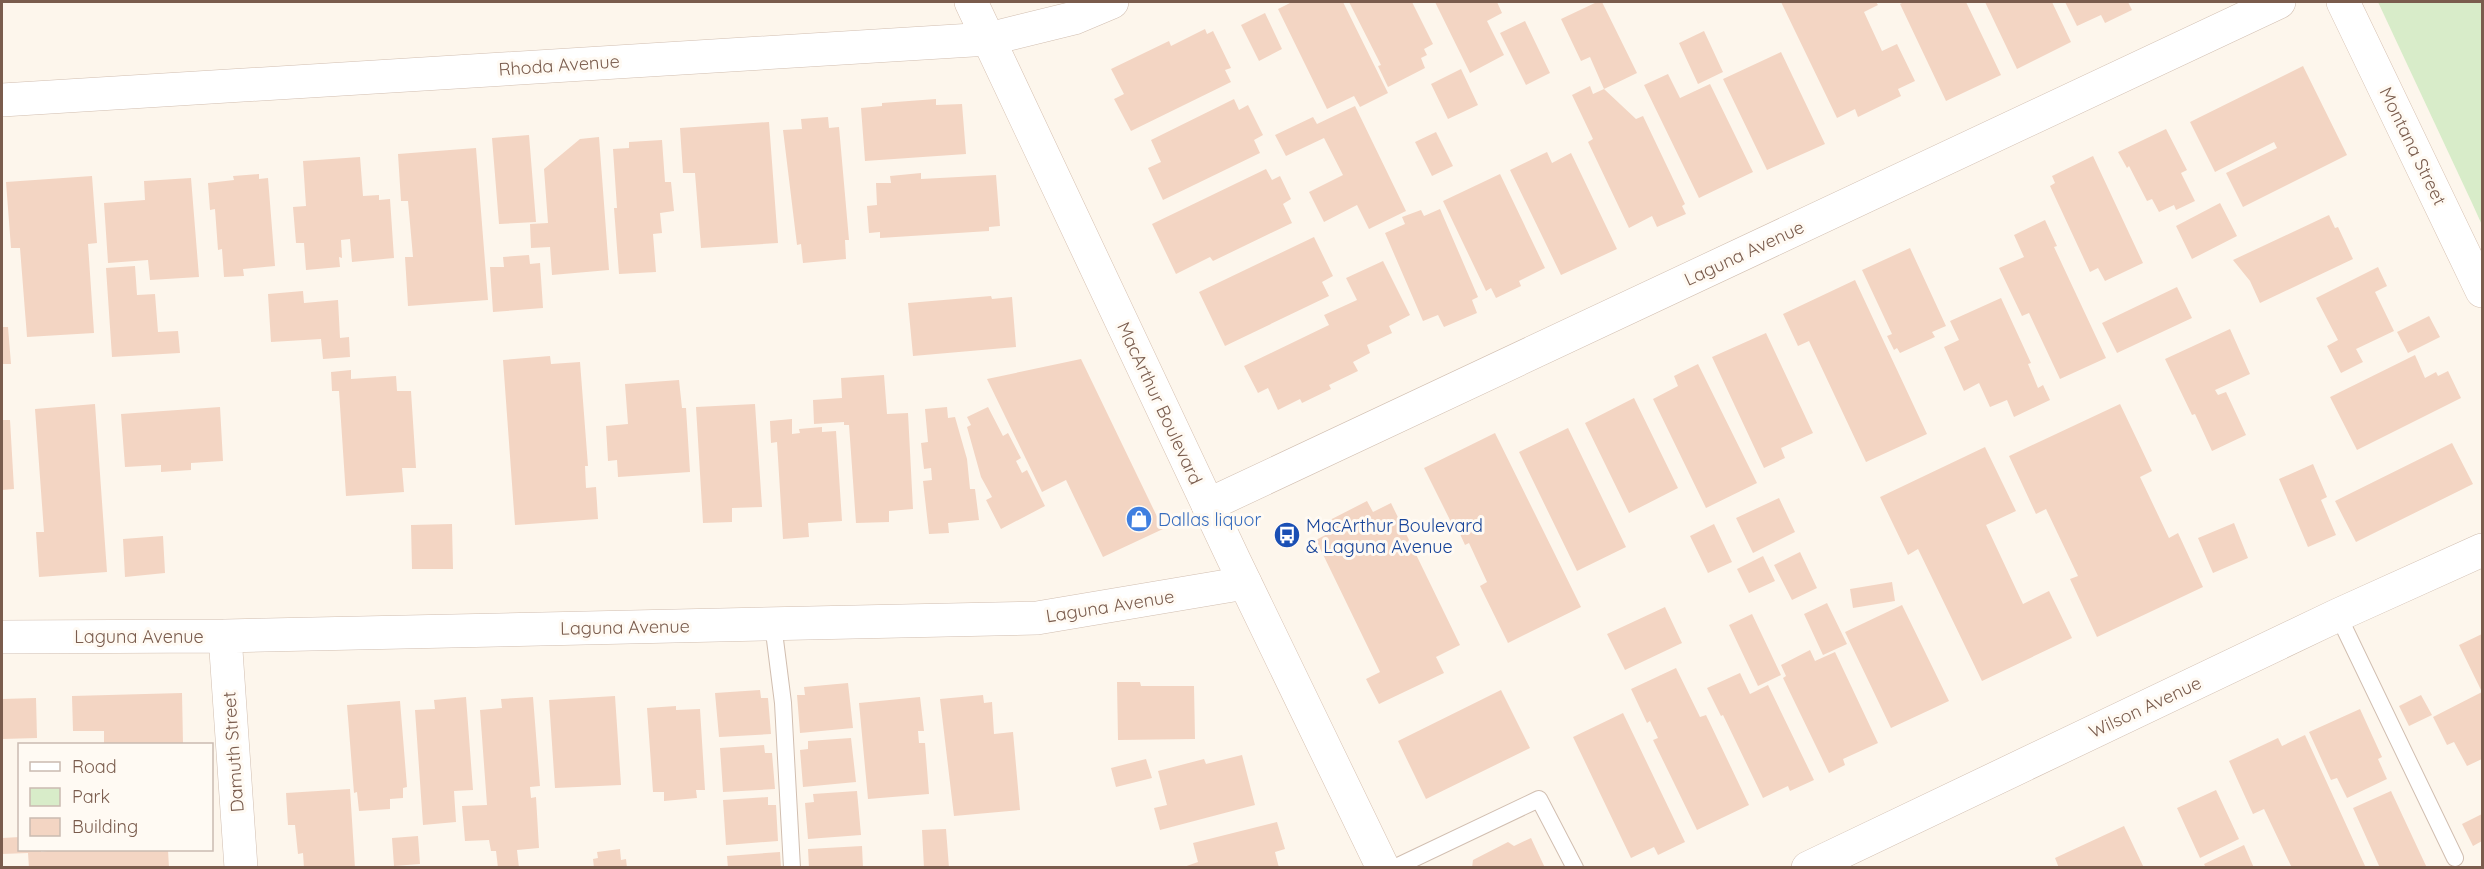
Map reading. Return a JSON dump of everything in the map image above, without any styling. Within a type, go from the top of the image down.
[{"type":"street","name":"MacArthur Boulevard","points":[[971,2],[1245,584],[1383,867]]},
{"type":"street","name":"Rhoda Avenue","points":[[2,100],[989,39],[1074,18],[1112,2]]},
{"type":"street","name":"Laguna Avenue","points":[[1208,505],[2279,2]]},
{"type":"street","name":"Montana Street","points":[[2343,2],[2482,291]]},
{"type":"street","name":"Wilson Avenue","points":[[1808,867],[2338,615],[2482,550]]},
{"type":"street","name":"Laguna Avenue","points":[[2,637],[225,636],[1037,618],[1245,584]]},
{"type":"street","name":"Damuth Street","points":[[225,636],[241,867]]},
{"type":"lane","points":[[2338,615],[2455,858]]},
{"type":"lane","points":[[773,624],[783,703],[792,867]]},
{"type":"lane","points":[[1394,867],[1539,800],[1575,867]]},
{"type":"green space","points":[[2378,2],[2482,2],[2482,225],[2472,203]]},
{"type":"building","points":[[1292,2],[1343,2],[1388,93],[1360,107],[1354,96],[1327,109],[1278,9]]},
{"type":"building","points":[[1349,2],[1412,2],[1433,44],[1424,49],[1427,55],[1421,58],[1425,68],[1388,87],[1378,66],[1381,65]]},
{"type":"building","points":[[1435,2],[1497,2],[1502,13],[1487,21],[1504,55],[1470,73]]},
{"type":"building","points":[[1597,2],[1602,2],[1637,73],[1604,89],[1590,57],[1581,61],[1561,19]]},
{"type":"building","points":[[1781,2],[1876,2],[1878,5],[1864,12],[1882,51],[1897,44],[1915,81],[1898,89],[1901,96],[1858,117],[1855,109],[1837,118]]},
{"type":"building","points":[[1904,2],[1966,2],[2001,75],[1946,101],[1900,4]]},
{"type":"building","points":[[1985,2],[2052,2],[2071,42],[2017,69]]},
{"type":"building","points":[[2065,2],[2128,2],[2132,10],[2105,23],[2101,15],[2077,26]]},
{"type":"building","points":[[1265,13],[1282,49],[1259,61],[1241,25]]},
{"type":"building","points":[[1525,21],[1550,73],[1526,85],[1500,33]]},
{"type":"building","points":[[1205,29],[1207,34],[1213,31],[1231,68],[1225,70],[1231,82],[1131,131],[1114,99],[1124,94],[1111,69],[1169,41],[1171,46]]},
{"type":"building","points":[[1704,31],[1723,72],[1698,84],[1679,43]]},
{"type":"building","points":[[1781,52],[1825,144],[1767,170],[1723,79]]},
{"type":"building","points":[[2303,66],[2347,155],[2243,207],[2226,173],[2277,148],[2274,142],[2215,172],[2190,122]]},
{"type":"building","points":[[1461,69],[1478,105],[1448,119],[1431,84]]},
{"type":"building","points":[[1668,74],[1680,98],[1710,84],[1753,172],[1699,198],[1644,85]]},
{"type":"building","points":[[1590,86],[1593,94],[1604,89],[1636,119],[1643,116],[1685,204],[1682,206],[1686,214],[1657,227],[1652,216],[1629,228],[1588,142],[1593,139],[1572,95]]},
{"type":"building","points":[[936,99],[936,105],[962,104],[966,154],[865,161],[861,108],[882,106],[882,103]]},
{"type":"building","points":[[1234,99],[1239,110],[1248,105],[1263,135],[1254,140],[1260,153],[1163,200],[1148,168],[1161,162],[1151,140]]},
{"type":"building","points":[[1355,106],[1406,211],[1369,229],[1357,205],[1324,222],[1309,192],[1343,175],[1324,138],[1286,156],[1275,135],[1313,117],[1317,124]]},
{"type":"building","points":[[828,117],[829,128],[839,127],[849,240],[845,240],[846,259],[803,263],[801,244],[797,245],[783,130],[802,129],[801,119]]},
{"type":"building","points":[[769,122],[778,243],[701,248],[695,173],[683,173],[680,128]]},
{"type":"building","points":[[2166,129],[2187,170],[2181,173],[2195,201],[2176,210],[2174,205],[2159,212],[2152,199],[2147,201],[2129,166],[2127,168],[2118,152]]},
{"type":"building","points":[[1436,132],[1453,166],[1432,176],[1415,142]]},
{"type":"building","points":[[529,135],[536,222],[499,224],[492,138]]},
{"type":"building","points":[[599,137],[609,270],[552,275],[550,247],[531,248],[530,224],[548,223],[544,169],[580,139]]},
{"type":"building","points":[[662,140],[665,182],[671,182],[674,211],[660,213],[662,233],[653,234],[656,272],[619,274],[614,208],[617,208],[613,149],[629,148],[629,142]]},
{"type":"building","points":[[476,148],[488,300],[408,306],[405,257],[413,257],[408,201],[401,201],[398,154]]},
{"type":"building","points":[[1547,152],[1552,163],[1571,153],[1617,249],[1561,275],[1510,170]]},
{"type":"building","points":[[2093,156],[2143,263],[2105,281],[2098,268],[2090,272],[2050,186],[2055,183],[2052,176]]},
{"type":"building","points":[[360,157],[363,196],[379,195],[379,200],[390,199],[394,258],[352,262],[350,239],[341,240],[340,267],[306,270],[304,243],[296,243],[293,207],[306,206],[303,161]]},
{"type":"building","points":[[1266,169],[1272,180],[1280,176],[1291,199],[1283,204],[1292,223],[1213,261],[1210,257],[1176,274],[1152,224]]},
{"type":"building","points":[[921,173],[921,179],[996,175],[1000,226],[989,227],[989,231],[880,238],[880,232],[869,233],[867,206],[877,205],[876,183],[891,183],[890,176]]},
{"type":"building","points":[[259,174],[259,179],[268,178],[275,266],[243,269],[244,276],[224,277],[222,249],[218,250],[215,209],[210,210],[208,183],[234,180],[233,176]]},
{"type":"building","points":[[1500,174],[1545,268],[1519,281],[1521,286],[1496,298],[1491,288],[1486,291],[1443,201]]},
{"type":"building","points":[[92,176],[97,243],[88,244],[94,333],[27,337],[20,248],[11,248],[6,182]]},
{"type":"building","points":[[191,178],[199,277],[150,280],[148,260],[108,263],[104,203],[145,200],[144,181]]},
{"type":"building","points":[[2220,203],[2237,236],[2192,259],[2176,226]]},
{"type":"building","points":[[1440,209],[1478,297],[1472,300],[1477,313],[1444,327],[1438,315],[1423,321],[1385,233],[1405,224],[1402,217],[1421,210],[1424,216]]},
{"type":"building","points":[[2329,215],[2335,228],[2338,227],[2353,259],[2260,303],[2250,281],[2233,260]]},
{"type":"building","points":[[2045,220],[2057,246],[2054,247],[2106,358],[2060,379],[2029,313],[2022,316],[1999,268],[2024,257],[2014,235]]},
{"type":"building","points":[[1314,237],[1333,276],[1322,282],[1329,296],[1225,346],[1199,292]]},
{"type":"building","points":[[1910,248],[1946,326],[1932,332],[1935,337],[1900,353],[1897,348],[1894,350],[1887,336],[1892,334],[1862,270]]},
{"type":"building","points":[[529,255],[530,264],[540,263],[543,308],[493,312],[490,267],[504,267],[503,257]]},
{"type":"building","points":[[1383,261],[1410,315],[1389,326],[1392,333],[1367,345],[1370,353],[1353,362],[1358,371],[1329,385],[1331,389],[1302,403],[1300,399],[1278,410],[1268,388],[1258,393],[1244,366],[1329,325],[1324,315],[1357,300],[1346,278]]},
{"type":"building","points":[[135,266],[137,295],[155,294],[158,332],[178,331],[180,353],[112,357],[106,268]]},
{"type":"building","points":[[2378,267],[2387,286],[2375,292],[2394,331],[2356,349],[2363,362],[2341,373],[2327,346],[2338,340],[2316,298]]},
{"type":"building","points":[[1855,280],[1927,434],[1866,462],[1809,341],[1798,346],[1783,314]]},
{"type":"building","points":[[2177,287],[2192,318],[2117,353],[2102,323]]},
{"type":"building","points":[[303,291],[304,303],[338,300],[340,338],[349,337],[350,357],[323,359],[321,339],[271,342],[268,294]]},
{"type":"building","points":[[991,296],[992,299],[1012,297],[1016,347],[913,356],[908,303]]},
{"type":"building","points":[[2001,298],[2031,363],[2028,364],[2038,388],[2043,385],[2050,400],[2014,417],[2007,400],[1990,407],[1979,383],[1964,391],[1944,347],[1959,340],[1950,321]]},
{"type":"building","points":[[2429,316],[2440,337],[2408,353],[2397,332]]},
{"type":"building","points":[[2,327],[8,327],[11,364],[2,364]]},
{"type":"building","points":[[2230,329],[2250,374],[2215,390],[2218,395],[2226,392],[2246,435],[2212,451],[2165,359]]},
{"type":"building","points":[[1766,333],[1813,433],[1781,448],[1785,458],[1764,468],[1712,357]]},
{"type":"building","points":[[2415,355],[2425,378],[2436,372],[2438,376],[2448,371],[2461,398],[2357,450],[2330,397]]},
{"type":"building","points":[[550,356],[551,364],[580,362],[588,466],[585,466],[586,488],[596,487],[598,519],[515,525],[503,360]]},
{"type":"building","points":[[1081,359],[1163,529],[1103,557],[1066,480],[1042,492],[987,379]]},
{"type":"building","points":[[1698,364],[1757,483],[1706,508],[1653,399],[1678,386],[1674,376]]},
{"type":"building","points":[[351,370],[351,379],[396,376],[397,391],[411,391],[416,468],[402,468],[404,492],[346,496],[339,391],[332,391],[331,372]]},
{"type":"building","points":[[884,375],[887,414],[908,413],[913,509],[889,511],[889,522],[856,523],[849,425],[844,425],[844,422],[814,424],[813,400],[842,398],[841,378]]},
{"type":"building","points":[[679,380],[682,408],[686,408],[690,472],[618,477],[617,460],[608,461],[606,426],[628,424],[625,384]]},
{"type":"building","points":[[1634,398],[1678,488],[1629,513],[1585,423]]},
{"type":"building","points":[[95,404],[107,572],[39,577],[36,532],[44,532],[35,409]]},
{"type":"building","points":[[755,404],[762,507],[732,508],[732,522],[703,523],[696,407]]},
{"type":"building","points":[[2120,404],[2152,471],[2140,477],[2169,538],[2178,533],[2203,587],[2097,637],[2070,579],[2078,576],[2046,509],[2036,514],[2009,456]]},
{"type":"building","points":[[220,407],[223,461],[191,463],[191,470],[161,472],[161,465],[125,467],[121,414]]},
{"type":"building","points":[[947,407],[948,418],[955,417],[967,459],[970,489],[975,489],[979,520],[948,523],[949,533],[929,534],[923,481],[932,480],[931,468],[924,469],[921,443],[928,442],[925,409]]},
{"type":"building","points":[[988,407],[1003,436],[1008,433],[1021,458],[1016,461],[1022,473],[1027,470],[1045,506],[1001,529],[986,500],[992,497],[981,477],[967,427],[971,425],[967,417]]},
{"type":"building","points":[[792,419],[792,434],[800,433],[799,429],[822,427],[822,432],[836,431],[842,521],[808,523],[809,537],[783,539],[777,442],[771,443],[770,421]]},
{"type":"building","points":[[2,420],[10,420],[14,489],[2,490]]},
{"type":"building","points":[[1568,428],[1626,547],[1577,571],[1519,452]]},
{"type":"building","points":[[1495,433],[1581,607],[1508,643],[1480,586],[1487,582],[1469,543],[1465,545],[1460,534],[1463,532],[1457,519],[1451,522],[1424,468]]},
{"type":"building","points":[[2452,443],[2473,484],[2356,542],[2335,501]]},
{"type":"building","points":[[1985,447],[2016,511],[1986,525],[2023,604],[2049,591],[2072,638],[1982,681],[1918,549],[1908,555],[1880,497]]},
{"type":"building","points":[[2313,464],[2327,497],[2321,500],[2336,535],[2308,547],[2279,479]]},
{"type":"building","points":[[1779,498],[1795,532],[1753,553],[1736,518]]},
{"type":"building","points":[[1367,501],[1373,512],[1391,503],[1460,645],[1436,657],[1444,673],[1379,704],[1366,679],[1380,672],[1316,540],[1331,532],[1326,522]]},
{"type":"building","points":[[2234,523],[2248,558],[2213,573],[2198,538]]},
{"type":"building","points":[[452,524],[453,569],[412,569],[411,525]]},
{"type":"building","points":[[1714,524],[1732,562],[1708,573],[1690,536]]},
{"type":"building","points":[[163,536],[165,573],[125,577],[123,539]]},
{"type":"building","points":[[1800,552],[1817,588],[1792,600],[1774,565]]},
{"type":"building","points":[[1763,556],[1775,581],[1749,593],[1737,569]]},
{"type":"building","points":[[1892,582],[1895,601],[1853,608],[1850,589]]},
{"type":"building","points":[[1827,603],[1847,644],[1823,655],[1804,614]]},
{"type":"building","points":[[1902,605],[1949,701],[1891,728],[1845,632]]},
{"type":"building","points":[[1665,607],[1682,643],[1625,670],[1607,634]]},
{"type":"building","points":[[1752,614],[1781,675],[1758,686],[1729,625]]},
{"type":"building","points":[[2482,634],[2482,692],[2459,645]]},
{"type":"building","points":[[1810,650],[1815,661],[1835,652],[1878,743],[1843,759],[1845,765],[1829,773],[1783,678],[1786,676],[1781,665]]},
{"type":"building","points":[[1676,668],[1700,717],[1706,715],[1749,805],[1697,830],[1653,740],[1658,738],[1650,721],[1647,723],[1631,689]]},
{"type":"building","points":[[1740,673],[1750,694],[1768,685],[1814,780],[1790,791],[1788,786],[1763,798],[1723,715],[1721,716],[1707,688]]},
{"type":"building","points":[[1117,682],[1140,682],[1141,686],[1194,686],[1195,739],[1118,740]]},
{"type":"building","points":[[848,683],[853,728],[800,733],[797,695],[805,695],[804,687]]},
{"type":"building","points":[[760,690],[761,698],[768,698],[771,734],[719,737],[715,693]]},
{"type":"building","points":[[1501,690],[1530,748],[1426,799],[1398,741]]},
{"type":"building","points":[[2482,692],[2482,759],[2467,766],[2454,742],[2447,745],[2433,717]]},
{"type":"building","points":[[182,693],[183,743],[104,743],[104,731],[73,731],[72,696]]},
{"type":"building","points":[[983,695],[984,703],[992,702],[994,734],[1013,732],[1020,810],[954,816],[940,699]]},
{"type":"building","points":[[2421,695],[2432,715],[2409,726],[2399,706]]},
{"type":"building","points":[[615,696],[621,785],[555,788],[549,700]]},
{"type":"building","points":[[466,697],[473,790],[454,791],[456,822],[423,825],[415,710],[435,709],[434,700]]},
{"type":"building","points":[[533,697],[540,786],[530,787],[531,798],[536,797],[539,848],[517,850],[519,868],[498,868],[496,851],[491,851],[489,840],[465,841],[462,806],[487,805],[480,710],[502,708],[501,699]]},
{"type":"building","points":[[920,697],[924,731],[918,731],[919,743],[925,743],[929,794],[868,799],[859,703]]},
{"type":"building","points":[[36,698],[37,738],[2,739],[2,699]]},
{"type":"building","points":[[400,701],[407,787],[403,788],[403,798],[390,799],[390,809],[359,811],[357,792],[354,793],[347,705]]},
{"type":"building","points":[[676,706],[676,710],[700,709],[705,790],[696,790],[697,798],[664,801],[664,792],[653,792],[647,708]]},
{"type":"building","points":[[2360,709],[2382,757],[2378,759],[2387,779],[2347,798],[2337,778],[2331,780],[2309,732]]},
{"type":"building","points":[[1623,713],[1685,842],[1658,855],[1654,847],[1631,858],[1573,737]]},
{"type":"building","points":[[2305,735],[2366,868],[2292,868],[2264,809],[2253,814],[2229,761],[2278,738],[2282,746]]},
{"type":"building","points":[[851,738],[856,782],[803,787],[800,750],[808,749],[808,741]]},
{"type":"building","points":[[764,745],[765,753],[772,753],[775,789],[723,792],[720,748]]},
{"type":"building","points":[[1242,755],[1255,805],[1160,830],[1154,808],[1167,805],[1158,771],[1204,759],[1206,764]]},
{"type":"building","points":[[1146,759],[1152,778],[1116,787],[1111,768]]},
{"type":"building","points":[[350,789],[355,868],[304,868],[303,853],[298,854],[295,825],[288,825],[286,793]]},
{"type":"building","points":[[2216,790],[2239,839],[2200,858],[2177,808]]},
{"type":"building","points":[[857,791],[861,835],[808,839],[805,803],[814,802],[813,794]]},
{"type":"building","points":[[2391,791],[2427,868],[2380,868],[2353,808]]},
{"type":"building","points":[[768,797],[768,805],[776,805],[778,841],[726,845],[723,800]]},
{"type":"building","points":[[2482,814],[2482,841],[2473,846],[2462,824]]},
{"type":"building","points":[[1277,822],[1285,849],[1275,852],[1279,868],[1181,868],[1198,862],[1193,843]]},
{"type":"building","points":[[2124,826],[2144,868],[2059,868],[2055,858]]},
{"type":"building","points":[[946,829],[949,868],[924,868],[922,830]]},
{"type":"building","points":[[418,836],[420,864],[394,866],[392,838]]},
{"type":"building","points":[[18,837],[18,851],[168,851],[169,868],[29,868],[28,853],[2,854],[2,838]]},
{"type":"building","points":[[1531,838],[1545,868],[1472,868],[1473,860],[1508,842],[1514,846]]},
{"type":"building","points":[[2244,845],[2254,868],[2206,868],[2204,864]]},
{"type":"building","points":[[862,846],[863,868],[809,868],[808,849]]},
{"type":"building","points":[[620,849],[621,860],[626,859],[627,868],[594,868],[593,859],[598,858],[597,852]]},
{"type":"building","points":[[780,852],[781,868],[728,868],[727,856]]},
{"type":"place","name":"Dallas liquor","points":[[1139,519]]},
{"type":"place","name":"MacArthur Boulevard & Laguna Avenue","points":[[1287,535]]}]
